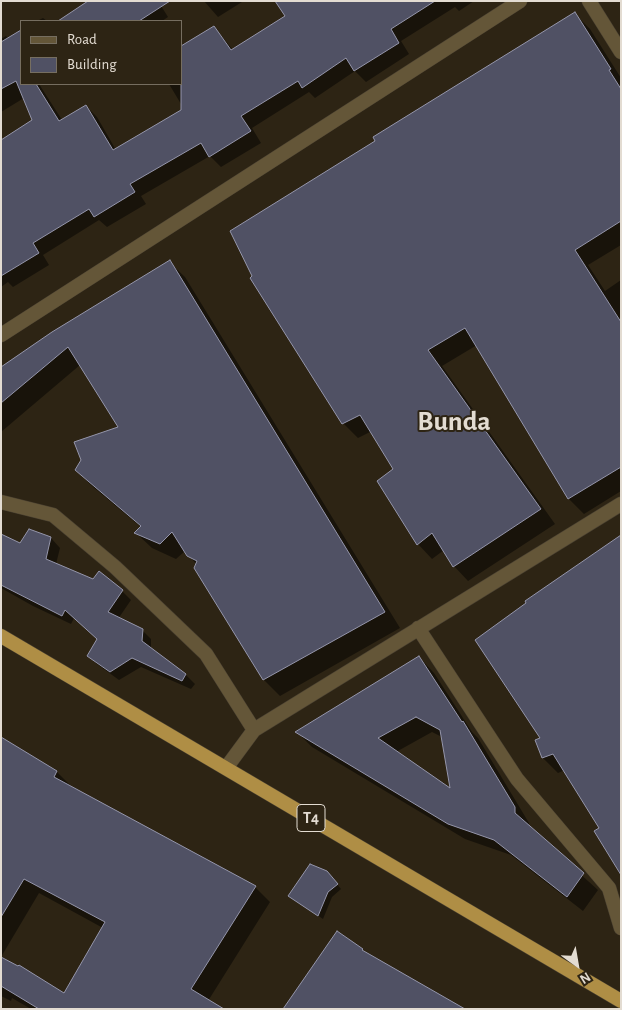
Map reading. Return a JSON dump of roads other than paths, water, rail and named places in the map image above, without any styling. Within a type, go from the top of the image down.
[{"type":"highway","name":"T4","points":[[1,636],[621,1001]]},
{"type":"street","points":[[1,335],[520,1]]},
{"type":"street","points":[[589,1],[621,52]]},
{"type":"street","points":[[1,502],[53,515],[115,568],[206,654],[254,730]]},
{"type":"street","points":[[226,768],[254,730],[621,504]]},
{"type":"street","points":[[418,628],[517,779],[609,888],[621,928]]},
{"type":"district","name":"Bunda","points":[[454,422]]}]
